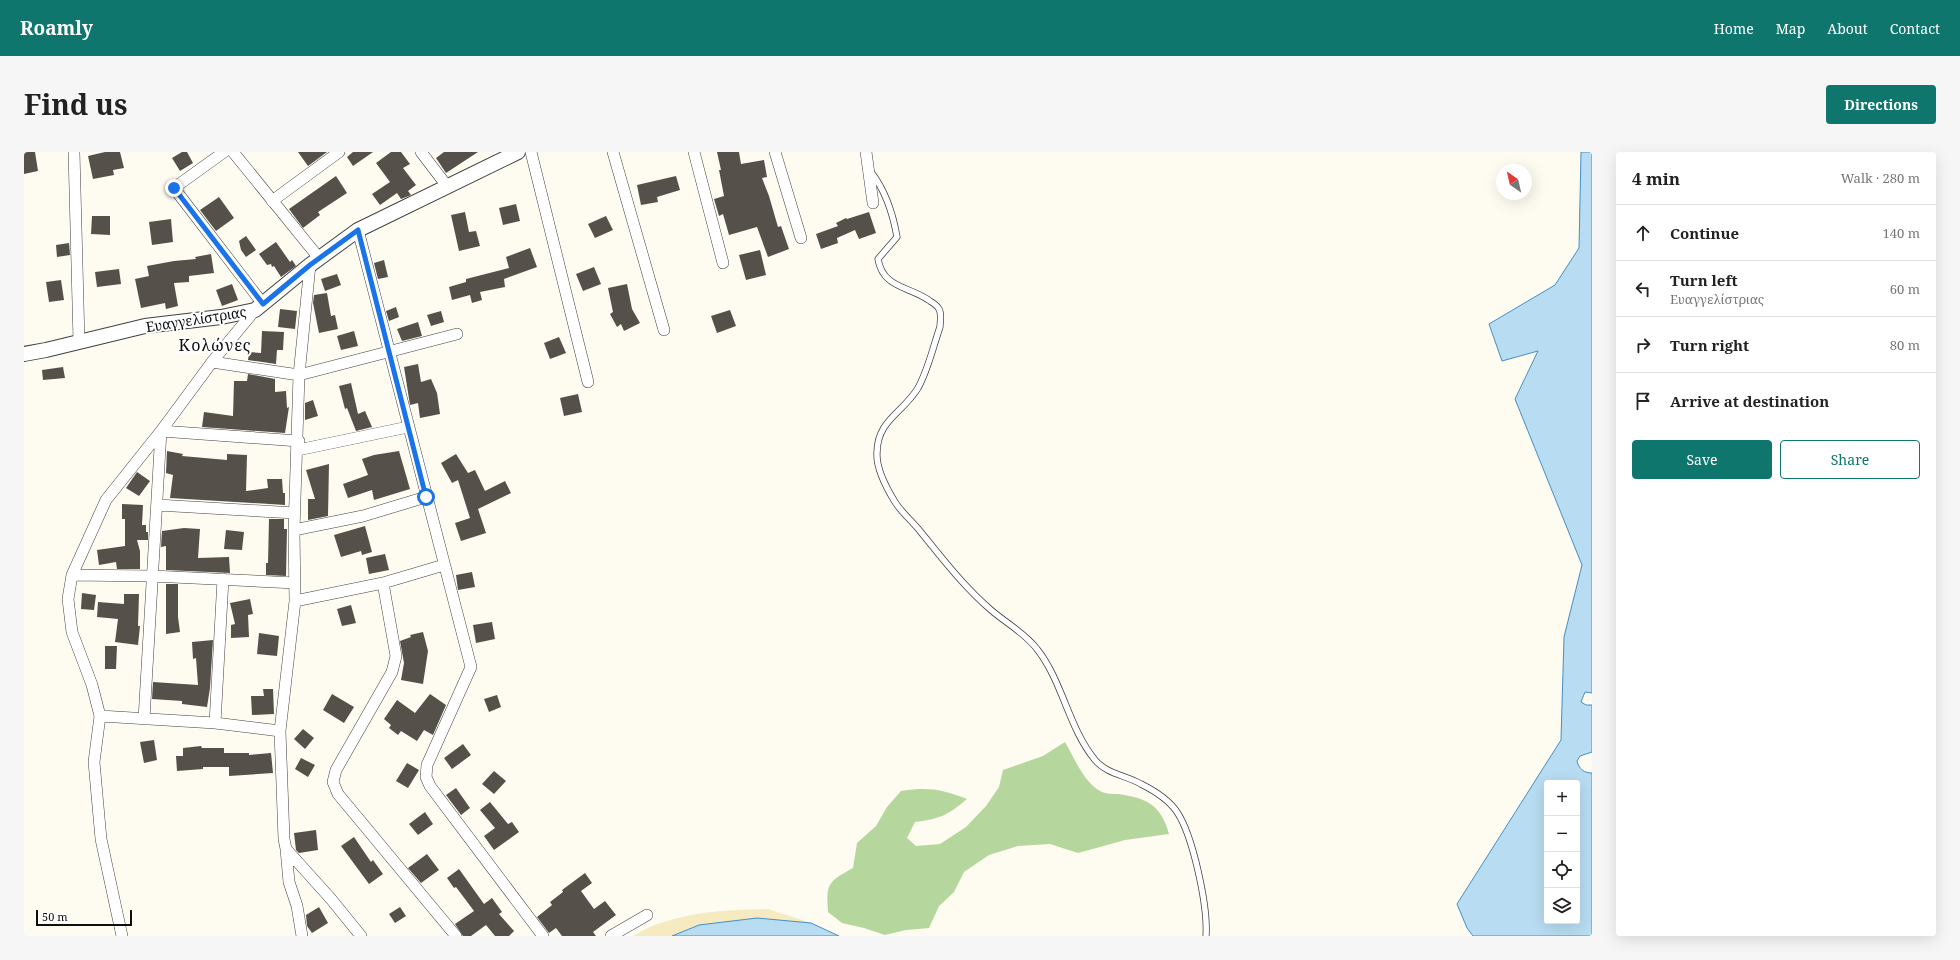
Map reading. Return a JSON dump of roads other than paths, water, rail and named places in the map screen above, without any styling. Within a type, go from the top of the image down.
[{"type":"street","points":[[74,152],[79,341]]},
{"type":"street","points":[[122,936],[101,839],[94,762],[100,716],[92,685],[72,632],[68,599],[72,575],[106,500],[161,432],[212,362],[259,306],[174,188],[224,152]]},
{"type":"street","points":[[232,152],[272,201],[314,262],[300,375],[294,530],[295,601],[280,731],[289,882],[297,906],[302,936]]},
{"type":"street","points":[[272,201],[339,152]]},
{"type":"street","points":[[421,152],[447,186]]},
{"type":"street","name":"Ευαγγελίστριας","points":[[24,354],[145,326],[221,317],[259,306],[314,262],[358,230],[516,152]]},
{"type":"street","points":[[531,152],[588,382]]},
{"type":"street","points":[[613,152],[664,330]]},
{"type":"street","points":[[694,152],[723,263]]},
{"type":"street","points":[[775,152],[801,238]]},
{"type":"street","points":[[866,152],[873,203]]},
{"type":"street","points":[[358,230],[471,667],[427,765],[426,777],[430,786],[544,936]]},
{"type":"street","points":[[212,362],[300,375],[457,334]]},
{"type":"street","points":[[161,432],[298,446],[408,427]]},
{"type":"street","points":[[144,719],[161,432]]},
{"type":"street","points":[[294,530],[363,516],[426,497]]},
{"type":"street","points":[[157,505],[295,513]]},
{"type":"street","points":[[295,601],[383,583],[444,565]]},
{"type":"street","points":[[72,575],[152,576],[295,583]]},
{"type":"street","points":[[215,724],[223,580]]},
{"type":"street","points":[[383,583],[396,656],[392,672],[336,770],[333,782],[338,794],[456,936]]},
{"type":"street","points":[[100,716],[215,724],[280,731]]},
{"type":"street","points":[[286,850],[331,899],[361,936]]},
{"type":"street","points":[[611,936],[646,915]]},
{"type":"lane","points":[[869,168],[876,178],[889,207],[897,237],[878,259],[880,270],[886,278],[905,289],[922,295],[936,305],[939,309],[940,318],[940,327],[918,387],[884,426],[877,441],[876,456],[882,476],[896,503],[960,579],[990,610],[1021,632],[1036,647],[1048,663],[1082,742],[1096,761],[1111,773],[1140,783],[1160,795],[1176,810],[1183,825],[1199,874],[1207,926],[1206,936]]},
{"type":"water","points":[[1581,152],[1592,152],[1592,693],[1585,692],[1581,702],[1586,705],[1592,705],[1592,752],[1580,756],[1577,761],[1582,770],[1592,773],[1592,936],[1473,936],[1467,928],[1457,904],[1561,740],[1564,637],[1582,565],[1515,399],[1538,351],[1502,361],[1489,324],[1555,285],[1579,248]]},
{"type":"water","points":[[757,918],[811,923],[839,936],[672,936],[699,925]]},
{"type":"district","name":"Κολώνες","points":[[215,345]]}]
